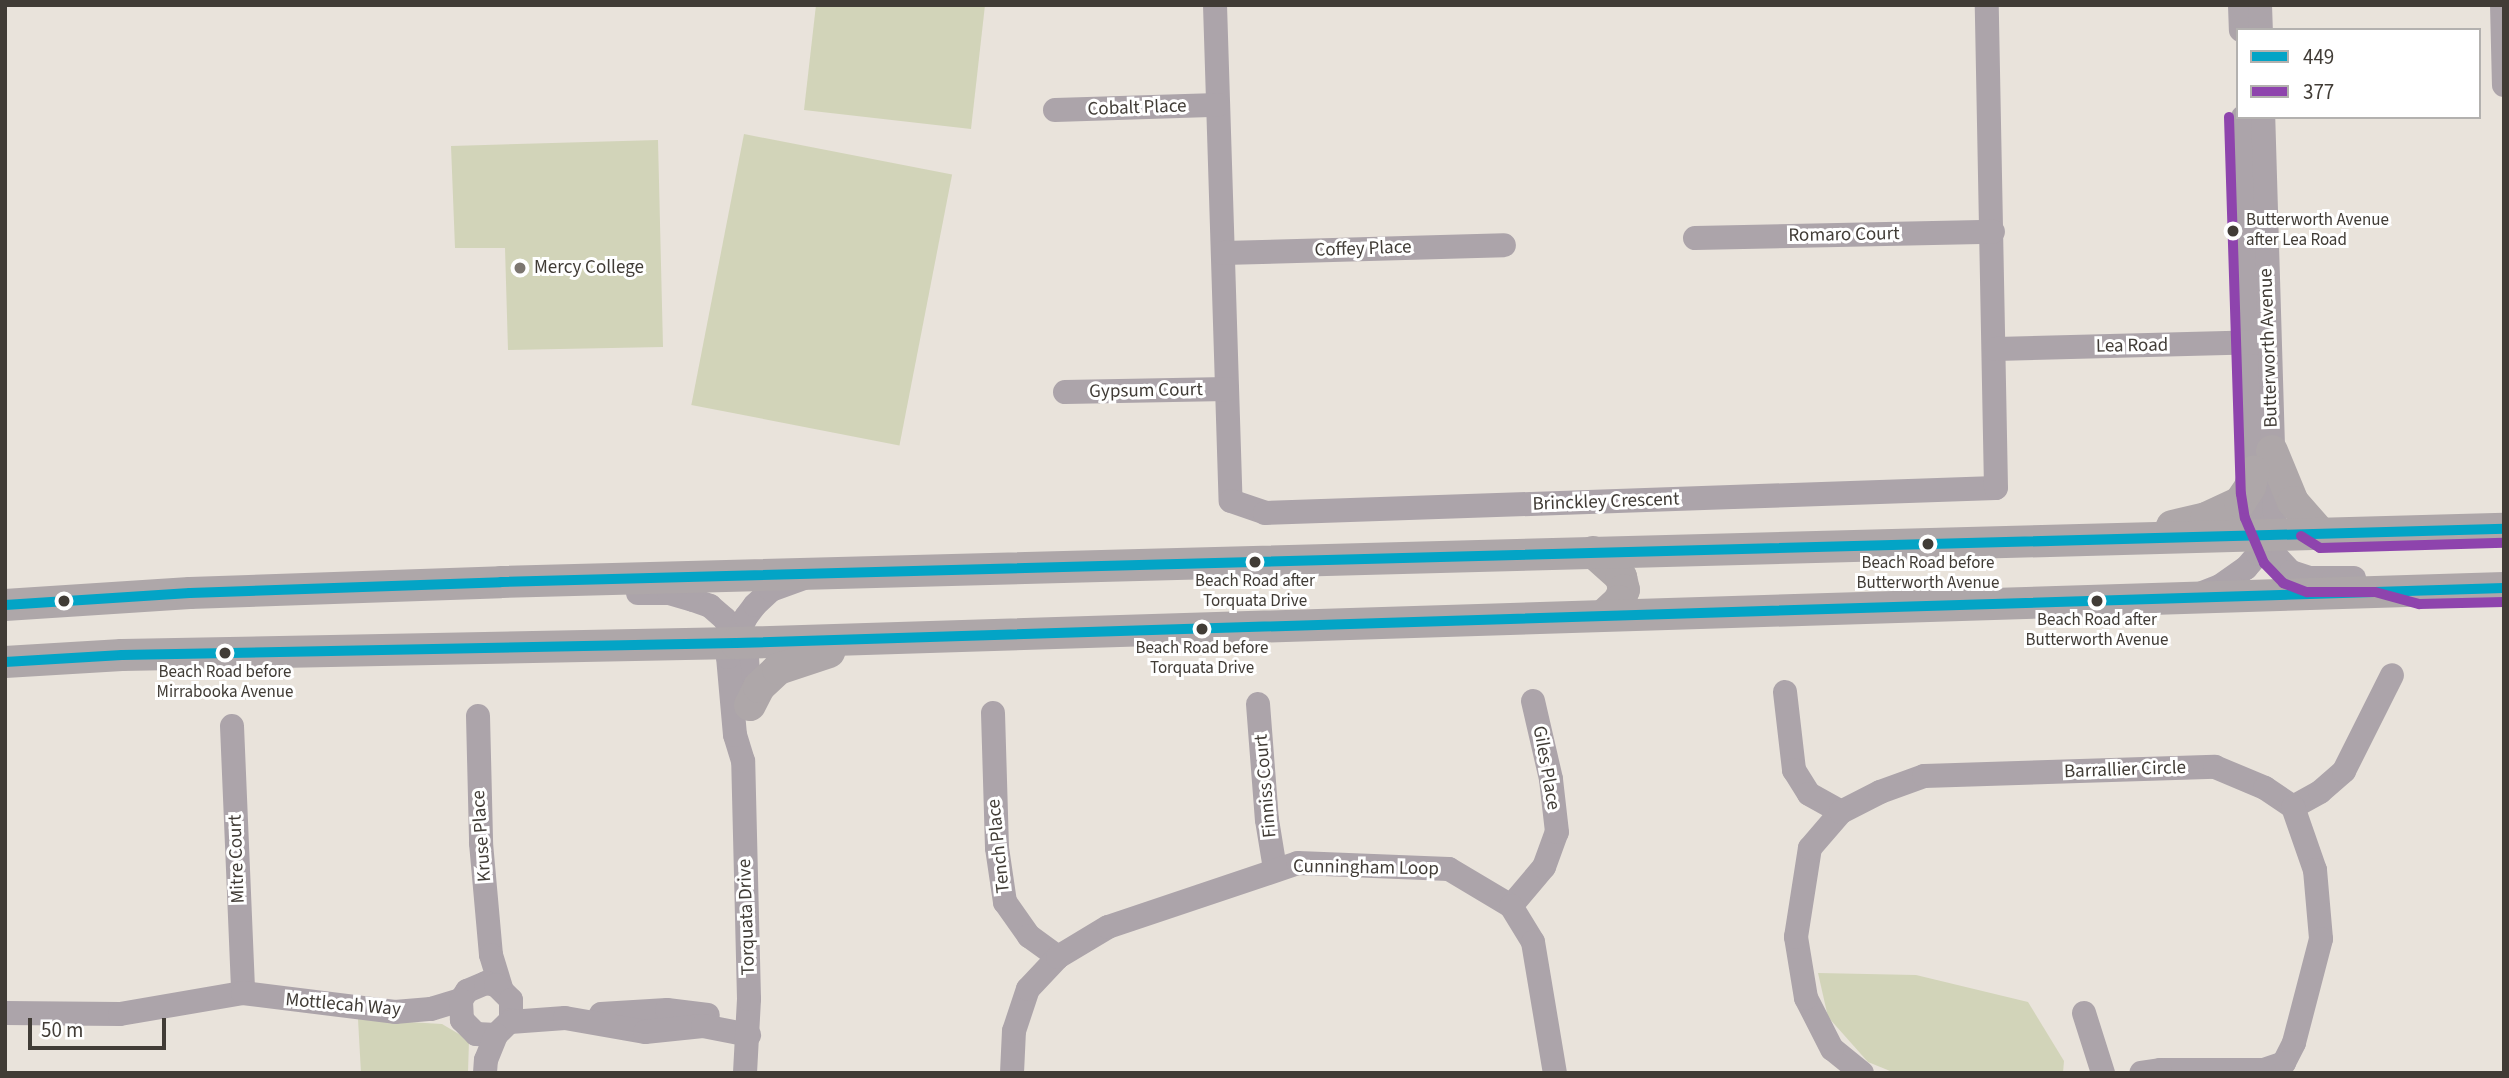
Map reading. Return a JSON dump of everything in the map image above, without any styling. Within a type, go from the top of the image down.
[{"type":"main road","points":[[2127,538],[2206,518],[2239,502],[2263,461],[2321,534]]},
{"type":"main road","points":[[5,605],[190,593],[516,581],[2504,529]]},
{"type":"main road","points":[[1593,552],[1621,577],[1624,590],[1619,601],[1604,615]]},
{"type":"main road","points":[[5,662],[122,655],[736,643],[1943,603],[2053,604],[2192,596],[2504,588]]},
{"type":"main road","points":[[750,705],[769,675],[792,662],[818,653],[928,637]]},
{"type":"main road","points":[[5,675],[71,670],[122,655]]},
{"type":"street","name":"Brinckley Crescent","points":[[1215,5],[1231,501],[1265,513],[1996,488],[1996,349],[1987,5]]},
{"type":"street","points":[[2240,5],[2241,28]]},
{"type":"street","points":[[2260,5],[2261,28]]},
{"type":"street","points":[[2502,5],[2504,85]]},
{"type":"street","name":"Cobalt Place","points":[[1055,110],[1218,105]]},
{"type":"street","name":"Butterworth Avenue","points":[[2243,119],[2263,461],[2258,514],[2276,556],[2291,572],[2310,578],[2377,578],[2420,590]]},
{"type":"street","name":"Butterworth Avenue","points":[[2258,342],[2263,119]]},
{"type":"street","name":"Romaro Court","points":[[1695,238],[1993,232]]},
{"type":"street","name":"Coffey Place","points":[[1223,253],[1504,245]]},
{"type":"street","name":"Lea Road","points":[[1996,349],[2258,342]]},
{"type":"street","name":"Gypsum Court","points":[[1065,393],[1227,389]]},
{"type":"street","points":[[2192,596],[2220,586],[2246,568],[2268,535]]},
{"type":"street","name":"Torquata Drive","points":[[745,1073],[749,1026],[743,761],[735,735],[728,657],[746,617],[771,590],[817,573]]},
{"type":"street","name":"Torquata Drive","points":[[516,581],[551,593],[668,593],[710,606],[725,619],[736,643],[747,657],[751,734],[743,761]]},
{"type":"street","points":[[2141,1073],[2160,1070],[2264,1070],[2284,1063],[2294,1043],[2321,939],[2315,870],[2293,807],[2320,792],[2344,771],[2392,675]]},
{"type":"street","points":[[1785,692],[1794,770],[1809,794],[1840,812]]},
{"type":"street","name":"Giles Place","points":[[1511,906],[1545,867],[1557,832],[1551,779],[1533,701]]},
{"type":"street","name":"Finniss Court","points":[[1258,704],[1267,820],[1275,869]]},
{"type":"street","name":"Tench Place","points":[[993,713],[996,835],[1005,902],[1029,936],[1058,957]]},
{"type":"street","name":"Kruse Place","points":[[478,716],[481,843],[491,955],[487,1011]]},
{"type":"street","name":"Mitre Court","points":[[232,726],[243,993]]},
{"type":"street","name":"Barrallier Circle","points":[[1862,1073],[1832,1049],[1806,998],[1796,937],[1810,848],[1840,812],[1880,792],[1924,776],[2215,767],[2265,788],[2293,807]]},
{"type":"street","name":"Cunningham Loop","points":[[1012,1073],[1014,1031],[1028,989],[1058,957],[1108,927],[1298,863],[1449,869],[1511,906],[1533,942],[1555,1073]]},
{"type":"street","name":"Mottlecah Way","points":[[5,1013],[120,1014],[243,993],[395,1012],[431,1009],[600,1014],[667,1010],[749,1026]]},
{"type":"street","points":[[486,1066],[487,1011]]},
{"type":"street","points":[[2084,1013],[2103,1073]]},
{"type":"green space","points":[[816,5],[985,5],[971,129],[804,110]]},
{"type":"green space","points":[[744,134],[952,174],[899,445],[691,405]]},
{"type":"green space","points":[[658,140],[663,347],[508,350],[505,248],[455,248],[451,146]]},
{"type":"green space","points":[[1818,973],[1916,975],[2028,1002],[2064,1061],[2063,1073],[1895,1073],[1868,1062],[1828,1017]]},
{"type":"green space","points":[[358,1019],[442,1024],[469,1040],[468,1073],[361,1073]]},
{"type":"transit line","name":"377","points":[[2229,117],[2241,494],[2245,518],[2264,563],[2283,583],[2307,592],[2375,592],[2419,604],[2504,602]]},
{"type":"transit line","name":"449","points":[[5,605],[190,593],[501,582],[2504,529]]},
{"type":"transit line","name":"377","points":[[2301,536],[2320,548],[2504,543]]},
{"type":"transit line","name":"449","points":[[5,662],[122,655],[736,643],[2504,588]]},
{"type":"place","name":"Butterworth Avenue after Lea Road","points":[[2233,231]]},
{"type":"place","name":"Mercy College","points":[[520,268]]},
{"type":"place","name":"Beach Road before Butterworth Avenue","points":[[1928,544]]},
{"type":"place","name":"Beach Road after Torquata Drive","points":[[1255,562]]},
{"type":"place","name":"Beach Road after Butterworth Avenue","points":[[2097,601]]},
{"type":"place","name":"Beach Road before Torquata Drive","points":[[1202,629]]},
{"type":"place","name":"Beach Road before Mirrabooka Avenue","points":[[225,653]]}]
